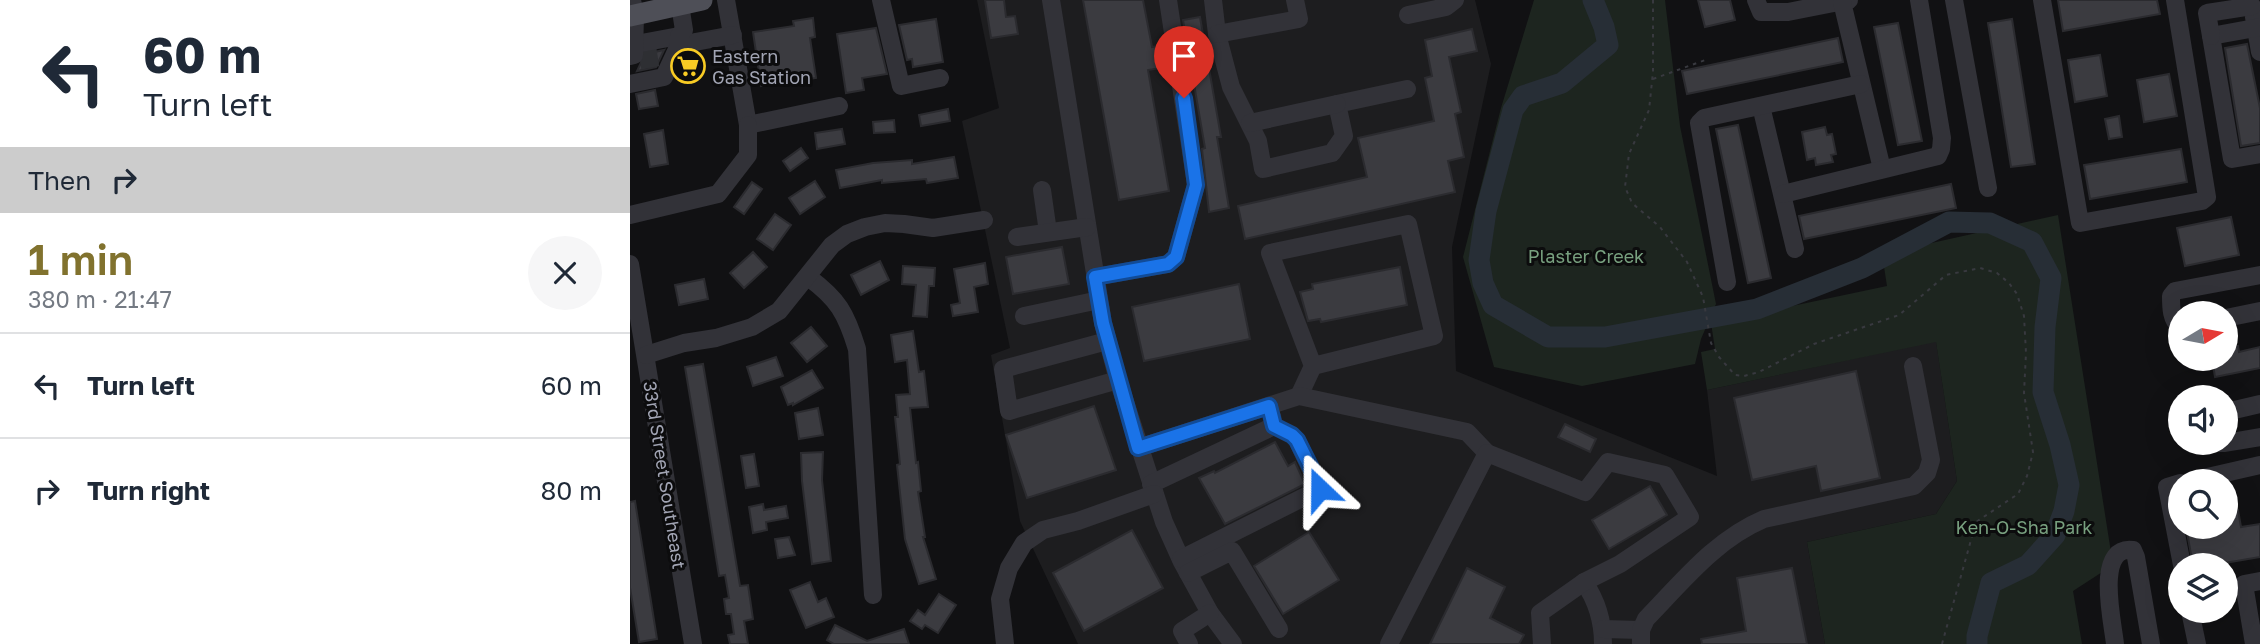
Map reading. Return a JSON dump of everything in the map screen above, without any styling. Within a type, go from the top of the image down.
[{"type":"main road","points":[[632,10],[702,0]]},
{"type":"street","points":[[630,215],[718,194],[748,155],[748,125],[726,0]]},
{"type":"street","points":[[881,0],[901,86],[940,78]]},
{"type":"street","points":[[1051,0],[1099,300],[1118,380],[1152,489],[1184,566],[1210,613],[1233,644]]},
{"type":"street","points":[[1095,277],[1168,264],[1176,257],[1196,185],[1168,0]]},
{"type":"street","points":[[1213,0],[1217,34],[1231,87],[1258,141],[1263,169],[1332,153],[1344,136],[1337,104]]},
{"type":"street","points":[[1217,34],[1298,19],[1295,0]]},
{"type":"street","points":[[1408,15],[1446,7],[1455,0]]},
{"type":"street","points":[[1756,0],[1761,12],[1788,12],[1846,1],[1861,84],[1882,169]]},
{"type":"street","points":[[1783,194],[1938,156],[1942,138],[1919,0]]},
{"type":"street","points":[[1954,0],[1988,188]]},
{"type":"street","points":[[2042,0],[2080,223],[2202,201],[2207,197],[2175,0]]},
{"type":"street","points":[[2260,52],[2252,3],[2207,13],[2232,159],[2260,154]]},
{"type":"street","points":[[630,84],[664,77],[684,30],[668,4]]},
{"type":"street","points":[[632,10],[635,54],[733,35]]},
{"type":"street","points":[[2211,36],[2258,28]]},
{"type":"street","points":[[1727,282],[1699,123],[1704,118],[1861,84]]},
{"type":"street","points":[[1250,123],[1407,89]]},
{"type":"street","points":[[748,125],[839,106]]},
{"type":"street","points":[[1761,106],[1795,249]]},
{"type":"street","points":[[1042,190],[1048,232]]},
{"type":"street","points":[[646,355],[752,327],[779,311],[808,277],[819,258],[848,234],[885,223],[933,228],[984,220]]},
{"type":"street","points":[[1299,396],[1313,366],[1270,253],[1408,224],[1434,336],[1313,366]]},
{"type":"street","points":[[1017,237],[1087,227]]},
{"type":"street","name":"33rd Street Southeast","points":[[630,264],[693,644]]},
{"type":"street","points":[[2171,301],[2175,291],[2260,275]]},
{"type":"street","points":[[808,277],[832,295],[849,323],[857,349],[873,595]]},
{"type":"street","points":[[1024,316],[1099,300]]},
{"type":"street","points":[[2238,316],[2260,311]]},
{"type":"street","points":[[1107,341],[1003,369],[1009,411],[1118,380]]},
{"type":"street","points":[[1584,582],[1595,598],[1603,637],[1641,637],[1646,619],[1719,545],[1743,528],[1764,519],[1914,486],[1927,473],[1931,460],[1913,366]]},
{"type":"street","points":[[1138,448],[1299,396],[1468,432],[1487,453],[1585,492],[1608,462],[1665,475],[1690,517],[1620,564],[1584,582],[1540,613],[1542,644]]},
{"type":"street","points":[[2238,409],[2260,404]]},
{"type":"street","points":[[1184,566],[1320,489],[1297,440],[1274,426],[1269,406]]},
{"type":"street","points":[[1004,644],[1000,599],[1009,568],[1024,543],[1043,530],[1078,521],[1152,489],[1274,426]]},
{"type":"street","points":[[2238,441],[2260,437]]},
{"type":"street","points":[[1389,644],[1487,453]]},
{"type":"street","points":[[2238,470],[2260,465]]},
{"type":"street","points":[[2115,644],[2107,579],[2115,557],[2120,551],[2127,550],[2133,550],[2136,557],[2151,644]]},
{"type":"street","points":[[1184,566],[1233,551],[1279,629]]},
{"type":"street","points":[[2254,644],[2244,584],[2260,581]]},
{"type":"street","points":[[1189,644],[1182,631],[1210,613]]},
{"type":"street","points":[[2193,623],[2197,644]]},
{"type":"path","points":[[1653,0],[1649,110],[1629,154],[1625,187],[1632,203],[1660,227],[1687,262],[1703,297],[1711,343]]},
{"type":"path","points":[[1652,79],[1708,59]]},
{"type":"shaded area","points":[[977,0],[1475,0],[1491,64],[1452,247],[1456,371],[1717,476],[1707,390],[1936,341],[1957,481],[1936,514],[1807,542],[1825,644],[1078,644],[1020,521],[991,355],[1010,348],[962,121],[999,108]]},
{"type":"green space","name":"Plaster Creek","points":[[1534,0],[1665,0],[1680,126],[1716,304],[1701,339],[1695,364],[1582,386],[1494,367],[1463,257],[1501,108]]},
{"type":"green space","name":"Ken-O-Sha Park","points":[[2058,215],[2113,565],[2073,591],[2082,644],[1825,644],[1807,542],[1936,514],[1957,481],[1936,342],[1707,390],[1701,352],[1715,349],[1711,323],[1887,286],[1882,254]]},
{"type":"building","points":[[985,0],[1004,0],[1006,17],[1015,16],[1018,34],[991,38]]},
{"type":"building","points":[[1083,0],[1143,0],[1152,47],[1163,45],[1167,67],[1148,70],[1169,191],[1119,200]]},
{"type":"building","points":[[1698,0],[1730,0],[1735,20],[1705,27]]},
{"type":"building","points":[[2058,0],[2157,0],[2160,14],[2063,31]]},
{"type":"building","points":[[1200,17],[1221,137],[1217,137],[1229,208],[1209,212],[1202,149],[1205,148],[1183,20]]},
{"type":"building","points":[[813,18],[815,37],[810,38],[816,78],[761,86],[753,32],[794,26],[793,21]]},
{"type":"building","points":[[936,19],[943,62],[913,67],[912,59],[907,60],[899,25]]},
{"type":"building","points":[[2012,19],[2035,164],[2011,167],[1988,23]]},
{"type":"building","points":[[1898,23],[1922,141],[1898,145],[1874,27]]},
{"type":"building","points":[[876,28],[887,74],[862,78],[864,90],[846,93],[837,34]]},
{"type":"building","points":[[1472,29],[1477,51],[1449,57],[1461,112],[1455,114],[1464,157],[1448,161],[1455,192],[1245,239],[1238,206],[1367,177],[1358,138],[1434,121],[1425,78],[1432,76],[1425,40]]},
{"type":"building","points":[[1838,38],[1843,62],[1687,94],[1682,71]]},
{"type":"building","points":[[2247,44],[2260,108],[2260,143],[2241,146],[2225,48]]},
{"type":"building","points":[[664,50],[656,67],[637,71],[645,54]]},
{"type":"building","points":[[687,55],[701,58],[691,83],[677,77]]},
{"type":"building","points":[[2100,55],[2107,96],[2075,102],[2068,60]]},
{"type":"building","points":[[2169,74],[2177,116],[2144,122],[2137,80]]},
{"type":"building","points":[[655,90],[658,106],[639,109],[636,94]]},
{"type":"building","points":[[948,109],[950,121],[921,126],[919,115]]},
{"type":"building","points":[[2119,116],[2122,137],[2109,139],[2105,119]]},
{"type":"building","points":[[894,120],[895,132],[874,133],[873,122]]},
{"type":"building","points":[[1738,125],[1771,278],[1748,283],[1716,129]]},
{"type":"building","points":[[1825,127],[1827,135],[1832,134],[1836,154],[1831,155],[1833,162],[1816,165],[1815,158],[1807,160],[1802,132]]},
{"type":"building","points":[[842,129],[845,144],[817,149],[815,133]]},
{"type":"building","points":[[663,130],[668,164],[650,167],[644,134]]},
{"type":"building","points":[[801,148],[808,158],[790,171],[783,161]]},
{"type":"building","points":[[2181,149],[2187,182],[2090,199],[2084,165]]},
{"type":"building","points":[[954,157],[958,178],[927,183],[926,179],[882,183],[882,180],[840,188],[836,170],[873,163],[912,160],[912,164]]},
{"type":"building","points":[[815,181],[825,197],[800,214],[789,198]]},
{"type":"building","points":[[752,182],[762,189],[744,214],[734,207]]},
{"type":"building","points":[[1951,184],[1956,208],[1804,239],[1799,216]]},
{"type":"building","points":[[775,214],[791,225],[773,250],[757,239]]},
{"type":"building","points":[[2231,217],[2239,255],[2185,266],[2177,228]]},
{"type":"building","points":[[1062,247],[1069,284],[1013,294],[1006,257]]},
{"type":"building","points":[[753,252],[767,267],[744,288],[730,273]]},
{"type":"building","points":[[880,261],[889,280],[861,295],[851,275]]},
{"type":"building","points":[[985,263],[988,284],[974,287],[978,312],[953,316],[951,305],[960,303],[954,269]]},
{"type":"building","points":[[903,266],[935,268],[934,286],[929,286],[927,317],[913,316],[916,285],[902,284]]},
{"type":"building","points":[[1400,267],[1407,305],[1321,322],[1320,319],[1308,321],[1300,292],[1313,289],[1312,284]]},
{"type":"building","points":[[704,279],[708,299],[679,305],[675,285]]},
{"type":"building","points":[[1239,284],[1250,339],[1144,361],[1132,307]]},
{"type":"building","points":[[811,327],[827,346],[807,362],[791,343]]},
{"type":"building","points":[[913,331],[919,372],[924,371],[928,407],[910,408],[921,491],[918,492],[923,537],[936,579],[919,584],[905,539],[897,465],[900,464],[895,417],[898,417],[896,395],[910,394],[907,360],[895,362],[891,335]]},
{"type":"building","points":[[2238,346],[2239,352],[2260,347],[2260,368],[2215,377],[2214,371],[2238,371]]},
{"type":"building","points":[[776,357],[783,376],[753,386],[747,367]]},
{"type":"building","points":[[703,364],[740,586],[748,585],[753,619],[744,621],[748,644],[730,644],[728,635],[734,634],[731,614],[726,614],[724,599],[729,598],[725,575],[719,576],[685,367]]},
{"type":"building","points":[[812,370],[823,388],[793,405],[788,405],[781,387]]},
{"type":"building","points":[[1856,371],[1880,478],[1821,491],[1816,466],[1752,480],[1734,398]]},
{"type":"building","points":[[1094,406],[1116,470],[1027,498],[1006,435]]},
{"type":"building","points":[[818,408],[823,435],[799,439],[795,413]]},
{"type":"building","points":[[1565,424],[1596,439],[1590,452],[1558,437]]},
{"type":"building","points":[[1275,442],[1288,466],[1295,462],[1305,484],[1225,524],[1199,478],[1214,471],[1215,473]]},
{"type":"building","points":[[823,452],[822,480],[831,561],[812,564],[801,453]]},
{"type":"building","points":[[754,454],[759,486],[746,488],[741,456]]},
{"type":"building","points":[[1650,486],[1667,515],[1609,549],[1592,520]]},
{"type":"building","points":[[635,501],[657,639],[639,642],[630,588],[630,502]]},
{"type":"building","points":[[763,504],[764,510],[786,506],[788,518],[766,522],[767,530],[753,533],[749,507]]},
{"type":"building","points":[[2238,510],[2241,527],[2260,524],[2260,557],[2238,561],[2238,553],[2191,553],[2188,539],[2238,539]]},
{"type":"building","points":[[1132,530],[1163,588],[1084,631],[1053,573]]},
{"type":"building","points":[[1309,532],[1339,580],[1283,614],[1254,566]]},
{"type":"building","points":[[789,537],[795,555],[778,558],[775,539]]},
{"type":"building","points":[[1467,568],[1505,587],[1490,618],[1524,635],[1519,644],[1430,644]]},
{"type":"building","points":[[1792,568],[1807,644],[1702,644],[1701,639],[1746,631],[1737,578]]},
{"type":"building","points":[[810,582],[818,602],[826,598],[834,617],[806,628],[790,590]]},
{"type":"building","points":[[939,594],[956,605],[938,633],[925,625],[922,629],[910,621],[918,610],[925,615]]},
{"type":"building","points":[[835,625],[867,641],[904,629],[909,644],[834,644],[827,640]]},
{"type":"waterway","name":"Plaster Creek","points":[[1593,0],[1608,45],[1562,83],[1523,96],[1513,110],[1486,211],[1479,260],[1483,283],[1493,305],[1548,337],[1605,337],[1757,309],[1862,268],[1949,222],[1990,223],[2032,242],[2051,278],[2045,327],[2043,392],[2060,445],[2069,485],[2064,511],[2055,535],[2028,565],[1991,583],[1977,644]]},
{"type":"tunnel","points":[[640,60],[667,56]]},
{"type":"place","name":"Eastern Gas Station","points":[[688,66]]},
{"type":"route","points":[[1184,98],[1196,185],[1176,257],[1168,264],[1095,277],[1103,323],[1138,448],[1269,406],[1274,426],[1285,430],[1297,440],[1320,489]]}]
